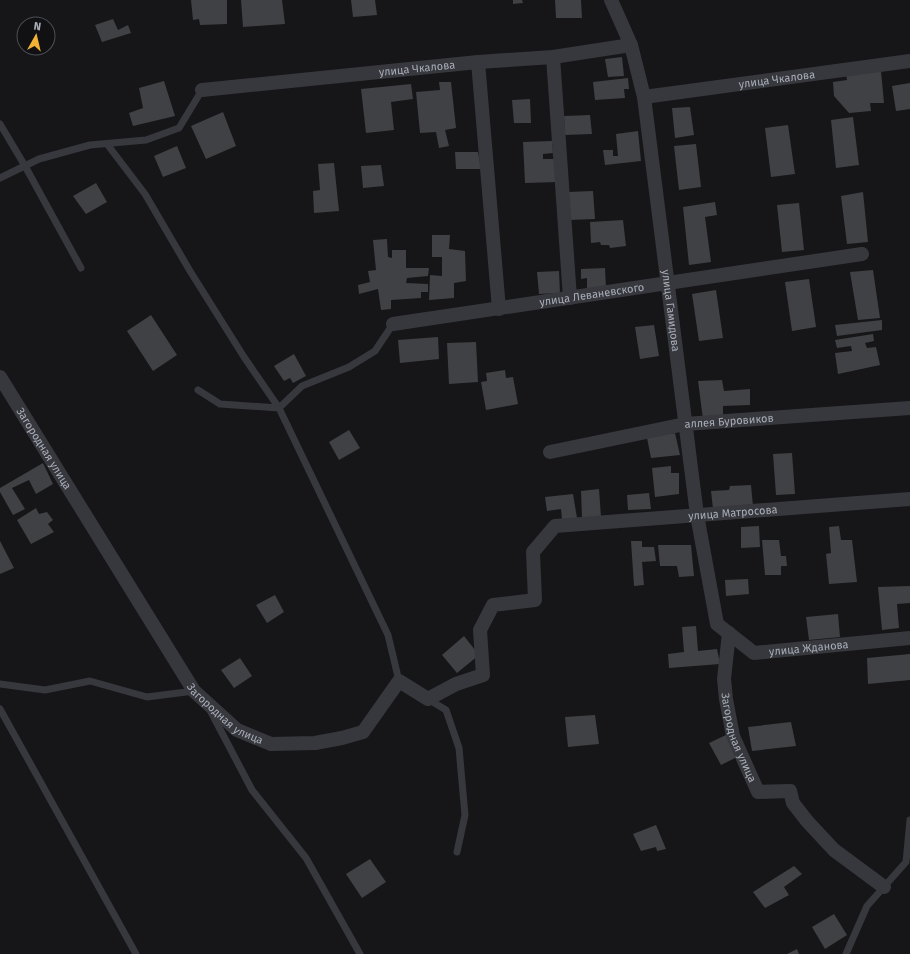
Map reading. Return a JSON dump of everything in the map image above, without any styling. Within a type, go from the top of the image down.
[{"type":"street","name":"улица Гамидова","points":[[611,0],[631,45],[644,97],[697,515],[718,624]]},
{"type":"street","name":"улица Чкалова","points":[[202,90],[478,62],[553,58],[631,45]]},
{"type":"street","points":[[553,58],[570,298]]},
{"type":"street","name":"улица Чкалова","points":[[644,97],[910,61]]},
{"type":"street","points":[[478,62],[499,309]]},
{"type":"street","name":"улица Леваневского","points":[[393,324],[862,254]]},
{"type":"street","name":"Загородная улица","points":[[0,377],[194,691],[236,730],[271,744],[315,743],[363,732],[399,681]]},
{"type":"street","name":"аллея Буровиков","points":[[550,452],[685,424],[910,408]]},
{"type":"street","name":"улица Матросова","points":[[428,699],[456,684],[483,675],[480,630],[493,605],[535,600],[533,552],[555,526],[910,499]]},
{"type":"street","name":"улица Жданова","points":[[718,624],[754,653],[910,638]]},
{"type":"street","name":"Загородная улица","points":[[729,633],[724,679],[726,699],[733,736],[758,792],[790,791],[793,804],[834,850],[884,887]]},
{"type":"street","points":[[399,681],[428,699]]},
{"type":"lane","points":[[0,178],[39,159],[82,147],[146,140],[179,128],[202,90]]},
{"type":"lane","points":[[0,124],[81,268]]},
{"type":"lane","points":[[107,144],[145,194],[190,271],[244,357],[280,408],[388,635],[399,681]]},
{"type":"lane","points":[[198,390],[220,404],[280,408],[302,386],[349,367],[375,350],[393,324]]},
{"type":"lane","points":[[0,684],[45,690],[90,681],[147,697],[194,691],[210,711],[252,790],[306,858],[360,954]]},
{"type":"lane","points":[[428,699],[446,710],[458,748],[465,815],[457,852]]},
{"type":"lane","points":[[0,709],[136,954]]},
{"type":"lane","points":[[846,954],[867,906],[906,862],[910,820]]},
{"type":"building","points":[[191,0],[227,0],[227,24],[200,25],[199,19],[193,20]]},
{"type":"building","points":[[241,0],[282,0],[285,24],[243,27]]},
{"type":"building","points":[[351,0],[375,0],[377,15],[353,17]]},
{"type":"building","points":[[513,0],[522,0],[523,3],[513,4]]},
{"type":"building","points":[[555,0],[581,0],[582,18],[556,18]]},
{"type":"building","points":[[113,19],[118,30],[128,25],[131,33],[102,42],[95,25]]},
{"type":"building","points":[[622,57],[624,76],[608,77],[605,59]]},
{"type":"building","points":[[881,71],[884,103],[870,103],[871,111],[849,113],[834,96],[833,82],[847,80],[846,74]]},
{"type":"building","points":[[628,78],[629,89],[624,89],[625,98],[595,100],[593,82]]},
{"type":"building","points":[[164,81],[175,116],[133,126],[129,113],[143,108],[139,88]]},
{"type":"building","points":[[439,82],[451,82],[456,128],[445,130],[449,146],[439,148],[436,132],[420,133],[416,92],[440,90]]},
{"type":"building","points":[[910,83],[910,109],[896,111],[892,86]]},
{"type":"building","points":[[411,84],[413,99],[391,102],[394,130],[366,133],[361,89]]},
{"type":"building","points":[[530,99],[531,123],[514,123],[512,100]]},
{"type":"building","points":[[690,107],[694,135],[675,138],[672,108]]},
{"type":"building","points":[[223,112],[236,146],[206,159],[191,126]]},
{"type":"building","points":[[590,115],[592,134],[565,135],[564,116]]},
{"type":"building","points":[[853,117],[859,165],[836,168],[831,120]]},
{"type":"building","points":[[788,125],[795,174],[771,177],[765,128]]},
{"type":"building","points":[[638,131],[641,161],[605,165],[603,150],[613,150],[613,156],[618,156],[616,134]]},
{"type":"building","points":[[552,141],[553,153],[543,154],[543,159],[556,159],[557,182],[525,183],[523,142]]},
{"type":"building","points":[[696,144],[701,187],[679,190],[674,146]]},
{"type":"building","points":[[177,146],[186,168],[163,177],[154,156]]},
{"type":"building","points":[[455,152],[478,152],[481,169],[456,169]]},
{"type":"building","points":[[334,163],[339,211],[314,213],[313,191],[320,190],[318,164]]},
{"type":"building","points":[[381,165],[384,186],[363,188],[361,166]]},
{"type":"building","points":[[96,183],[107,202],[86,214],[73,196]]},
{"type":"building","points":[[593,191],[595,219],[569,220],[567,192]]},
{"type":"building","points":[[863,192],[868,242],[847,244],[841,196]]},
{"type":"building","points":[[715,202],[717,215],[705,217],[711,262],[689,265],[683,207]]},
{"type":"building","points":[[799,203],[804,250],[782,252],[777,205]]},
{"type":"building","points":[[623,220],[626,246],[610,248],[609,245],[601,245],[600,242],[591,243],[590,222]]},
{"type":"building","points":[[432,235],[450,235],[449,249],[465,251],[466,281],[454,283],[454,298],[429,300],[430,275],[442,276],[442,257],[432,257]]},
{"type":"building","points":[[387,239],[388,257],[392,258],[392,250],[406,250],[406,268],[429,268],[428,276],[407,278],[406,283],[428,284],[428,292],[421,292],[421,298],[391,300],[391,309],[381,310],[378,289],[359,294],[358,285],[370,282],[368,271],[376,270],[373,240]]},
{"type":"building","points":[[605,268],[606,288],[587,290],[587,278],[581,279],[581,269]]},
{"type":"building","points":[[873,270],[880,318],[858,320],[850,272]]},
{"type":"building","points":[[559,271],[560,293],[539,294],[537,272]]},
{"type":"building","points":[[809,279],[816,327],[792,331],[785,282]]},
{"type":"building","points":[[716,290],[723,338],[699,341],[692,294]]},
{"type":"building","points":[[151,315],[177,355],[153,371],[127,331]]},
{"type":"building","points":[[882,320],[882,330],[837,336],[835,325]]},
{"type":"building","points":[[654,325],[659,356],[640,359],[635,327]]},
{"type":"building","points":[[873,334],[874,341],[865,343],[867,348],[876,347],[880,365],[838,374],[835,353],[852,351],[851,346],[837,348],[835,340]]},
{"type":"building","points":[[438,337],[439,359],[400,363],[398,340]]},
{"type":"building","points":[[476,342],[478,382],[449,384],[447,343]]},
{"type":"building","points":[[294,354],[306,376],[293,383],[290,378],[284,381],[274,366]]},
{"type":"building","points":[[505,370],[506,378],[513,377],[518,404],[486,410],[481,382],[487,381],[486,373]]},
{"type":"building","points":[[722,380],[724,391],[750,389],[750,405],[723,406],[723,417],[703,419],[698,381]]},
{"type":"building","points":[[349,430],[360,448],[339,460],[329,442]]},
{"type":"building","points":[[675,433],[680,455],[651,458],[647,438]]},
{"type":"building","points":[[792,453],[795,494],[776,495],[773,454]]},
{"type":"building","points":[[43,463],[53,484],[36,494],[29,480],[12,488],[25,509],[13,515],[0,492],[0,488]]},
{"type":"building","points":[[671,466],[671,473],[679,473],[679,494],[655,497],[652,468]]},
{"type":"building","points":[[751,485],[753,506],[713,509],[711,491],[729,490],[730,486]]},
{"type":"building","points":[[599,489],[601,517],[582,518],[581,491]]},
{"type":"building","points":[[649,493],[651,509],[628,510],[627,495]]},
{"type":"building","points":[[573,494],[577,518],[562,520],[561,509],[547,511],[545,497]]},
{"type":"building","points":[[36,508],[39,514],[47,512],[53,520],[48,524],[54,532],[31,544],[17,520]]},
{"type":"building","points":[[759,526],[760,547],[741,548],[741,527]]},
{"type":"building","points":[[839,526],[841,540],[852,540],[857,582],[829,584],[826,554],[831,553],[829,527]]},
{"type":"building","points":[[762,540],[779,540],[781,556],[786,556],[787,566],[781,566],[781,575],[765,575]]},
{"type":"building","points":[[0,541],[14,568],[0,574]]},
{"type":"building","points":[[631,541],[642,541],[642,547],[654,547],[656,561],[642,562],[644,585],[634,586]]},
{"type":"building","points":[[658,545],[691,545],[694,576],[679,577],[677,566],[660,566]]},
{"type":"building","points":[[748,579],[749,594],[726,596],[725,580]]},
{"type":"building","points":[[910,586],[910,603],[897,604],[899,628],[882,630],[878,587]]},
{"type":"building","points":[[275,595],[284,612],[267,623],[256,605]]},
{"type":"building","points":[[838,614],[840,637],[809,640],[806,617]]},
{"type":"building","points":[[696,626],[698,651],[717,649],[720,664],[669,668],[668,654],[684,652],[682,627]]},
{"type":"building","points":[[464,636],[479,655],[457,673],[442,655]]},
{"type":"building","points":[[910,654],[910,680],[868,684],[867,658]]},
{"type":"building","points":[[240,658],[252,676],[234,688],[221,670]]},
{"type":"building","points":[[595,715],[599,744],[568,747],[565,717]]},
{"type":"building","points":[[791,722],[796,746],[752,751],[748,727]]},
{"type":"building","points":[[726,735],[737,757],[721,765],[709,743]]},
{"type":"building","points":[[656,825],[666,849],[657,851],[656,847],[641,851],[633,834]]},
{"type":"building","points":[[370,859],[386,882],[362,898],[346,874]]},
{"type":"building","points":[[794,866],[802,874],[784,887],[789,895],[765,908],[753,892]]},
{"type":"building","points":[[834,914],[847,935],[825,949],[812,927]]},
{"type":"building","points":[[797,949],[799,954],[787,954]]}]
